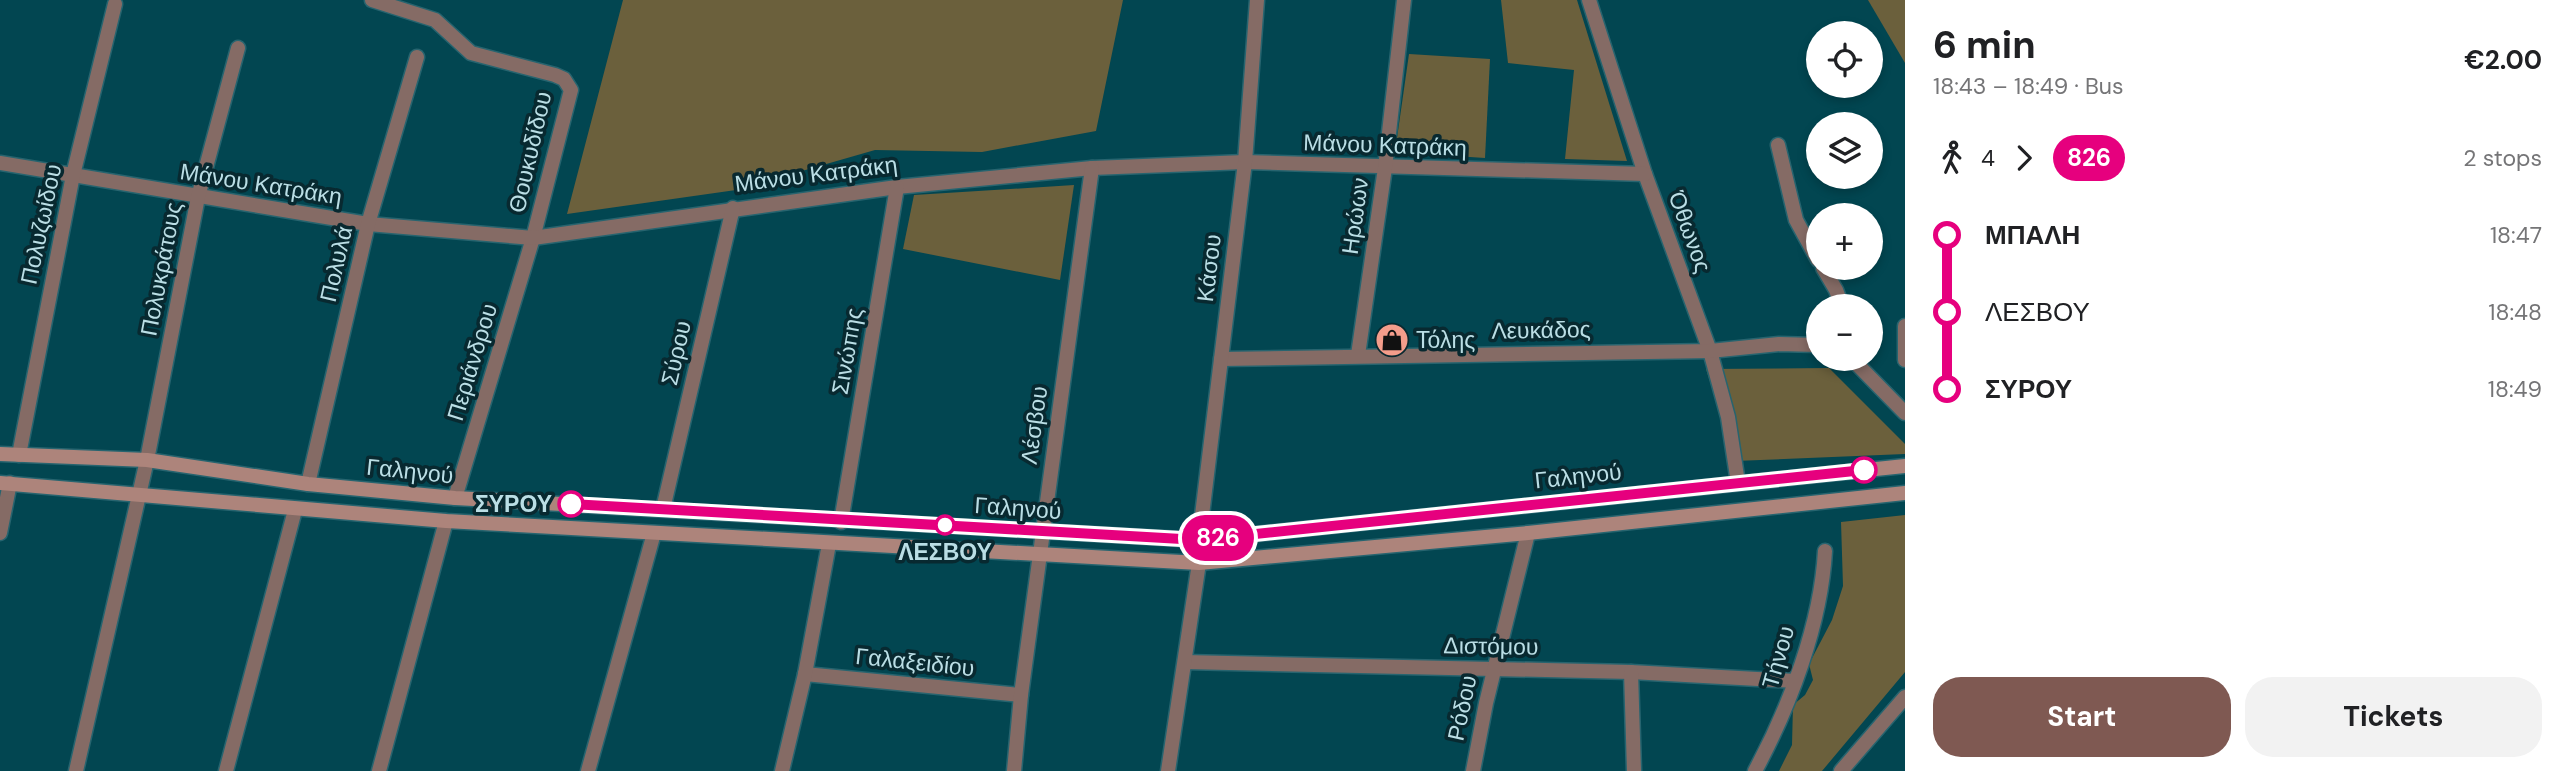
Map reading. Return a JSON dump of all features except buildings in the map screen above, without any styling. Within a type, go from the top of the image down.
[{"type":"street","name":"Θουκυδίδου","points":[[372,0],[435,20],[471,53],[564,79],[571,90],[533,238]]},
{"type":"street","name":"Κάσου","points":[[1199,540],[1245,162],[1257,0]]},
{"type":"street","name":"Ηρώων","points":[[1358,355],[1385,168],[1404,0]]},
{"type":"street","name":"Όθωνος","points":[[1588,0],[1645,174],[1710,351],[1728,416],[1738,483]]},
{"type":"street","name":"Πολυζωίδου","points":[[19,455],[74,174],[115,4]]},
{"type":"street","name":"Πολυκράτους","points":[[137,495],[147,460],[198,197],[238,48]]},
{"type":"street","name":"Πολυλά","points":[[308,484],[368,224],[417,57]]},
{"type":"street","points":[[1778,145],[1796,220],[1806,238]]},
{"type":"street","name":"Μάνου Κατράκη","points":[[0,163],[368,224],[533,238],[897,187],[1092,168],[1245,162],[1645,174]]},
{"type":"street","name":"Λέσβου","points":[[1014,771],[1021,695],[1092,168]]},
{"type":"street","name":"Σινώπης","points":[[841,522],[897,187]]},
{"type":"street","name":"Σύρου","points":[[663,509],[733,208]]},
{"type":"street","name":"Περιάνδρου","points":[[455,498],[533,238]]},
{"type":"street","points":[[1905,326],[1905,360]]},
{"type":"street","name":"Λευκάδος","points":[[1222,359],[1710,351],[1779,344],[1806,345]]},
{"type":"street","points":[[1864,371],[1905,413]]},
{"type":"street","name":"Γαληνού","points":[[0,454],[147,460],[308,484],[455,498],[841,522],[945,525],[1042,533],[1199,540],[1905,466]]},
{"type":"street","points":[[0,533],[5,483]]},
{"type":"street","name":"Γαληνού","points":[[5,483],[446,521],[829,544],[1041,552],[1199,563],[1528,533],[1905,493]]},
{"type":"street","points":[[76,771],[137,495]]},
{"type":"street","points":[[226,771],[295,510]]},
{"type":"street","points":[[379,771],[446,521]]},
{"type":"street","points":[[588,771],[654,533]]},
{"type":"street","name":"Ρόδου","points":[[1473,771],[1494,668],[1528,533]]},
{"type":"street","points":[[782,771],[805,674],[829,544]]},
{"type":"street","name":"Τήνου","points":[[1755,771],[1786,711],[1824,583],[1825,551]]},
{"type":"street","points":[[1168,771],[1199,563]]},
{"type":"street","name":"Διστόμου","points":[[1185,662],[1630,672],[1795,681]]},
{"type":"street","points":[[1630,672],[1634,771]]},
{"type":"street","name":"Γαλαξειδίου","points":[[805,674],[1021,695]]},
{"type":"street","points":[[1841,771],[1905,697]]},
{"type":"shaded area","points":[[623,0],[1123,0],[1096,131],[982,152],[875,150],[736,190],[567,214]]},
{"type":"shaded area","points":[[1501,0],[1577,0],[1627,161],[1565,159],[1574,70],[1508,63]]},
{"type":"shaded area","points":[[1868,0],[1905,0],[1905,63],[1883,26],[1883,21],[1880,21]]},
{"type":"shaded area","points":[[1409,54],[1490,59],[1485,158],[1395,152]]},
{"type":"shaded area","points":[[1074,185],[1060,280],[903,249],[914,195]]},
{"type":"shaded area","points":[[1806,368],[1806,371],[1832,371],[1905,444],[1905,454],[1735,461],[1706,369]]},
{"type":"shaded area","points":[[1905,515],[1905,672],[1822,771],[1779,771],[1792,745],[1793,705],[1805,695],[1813,680],[1809,664],[1832,620],[1843,586],[1841,522]]},
{"type":"bus line","name":"826","points":[[571,504],[841,522],[945,525],[1042,533],[1199,540],[1864,470]]},
{"type":"place","name":"Τόλης","points":[[1392,340]]},
{"type":"place","name":"ΣΥΡΟΥ","points":[[571,504]]},
{"type":"place","name":"ΛΕΣΒΟΥ","points":[[945,525]]}]
